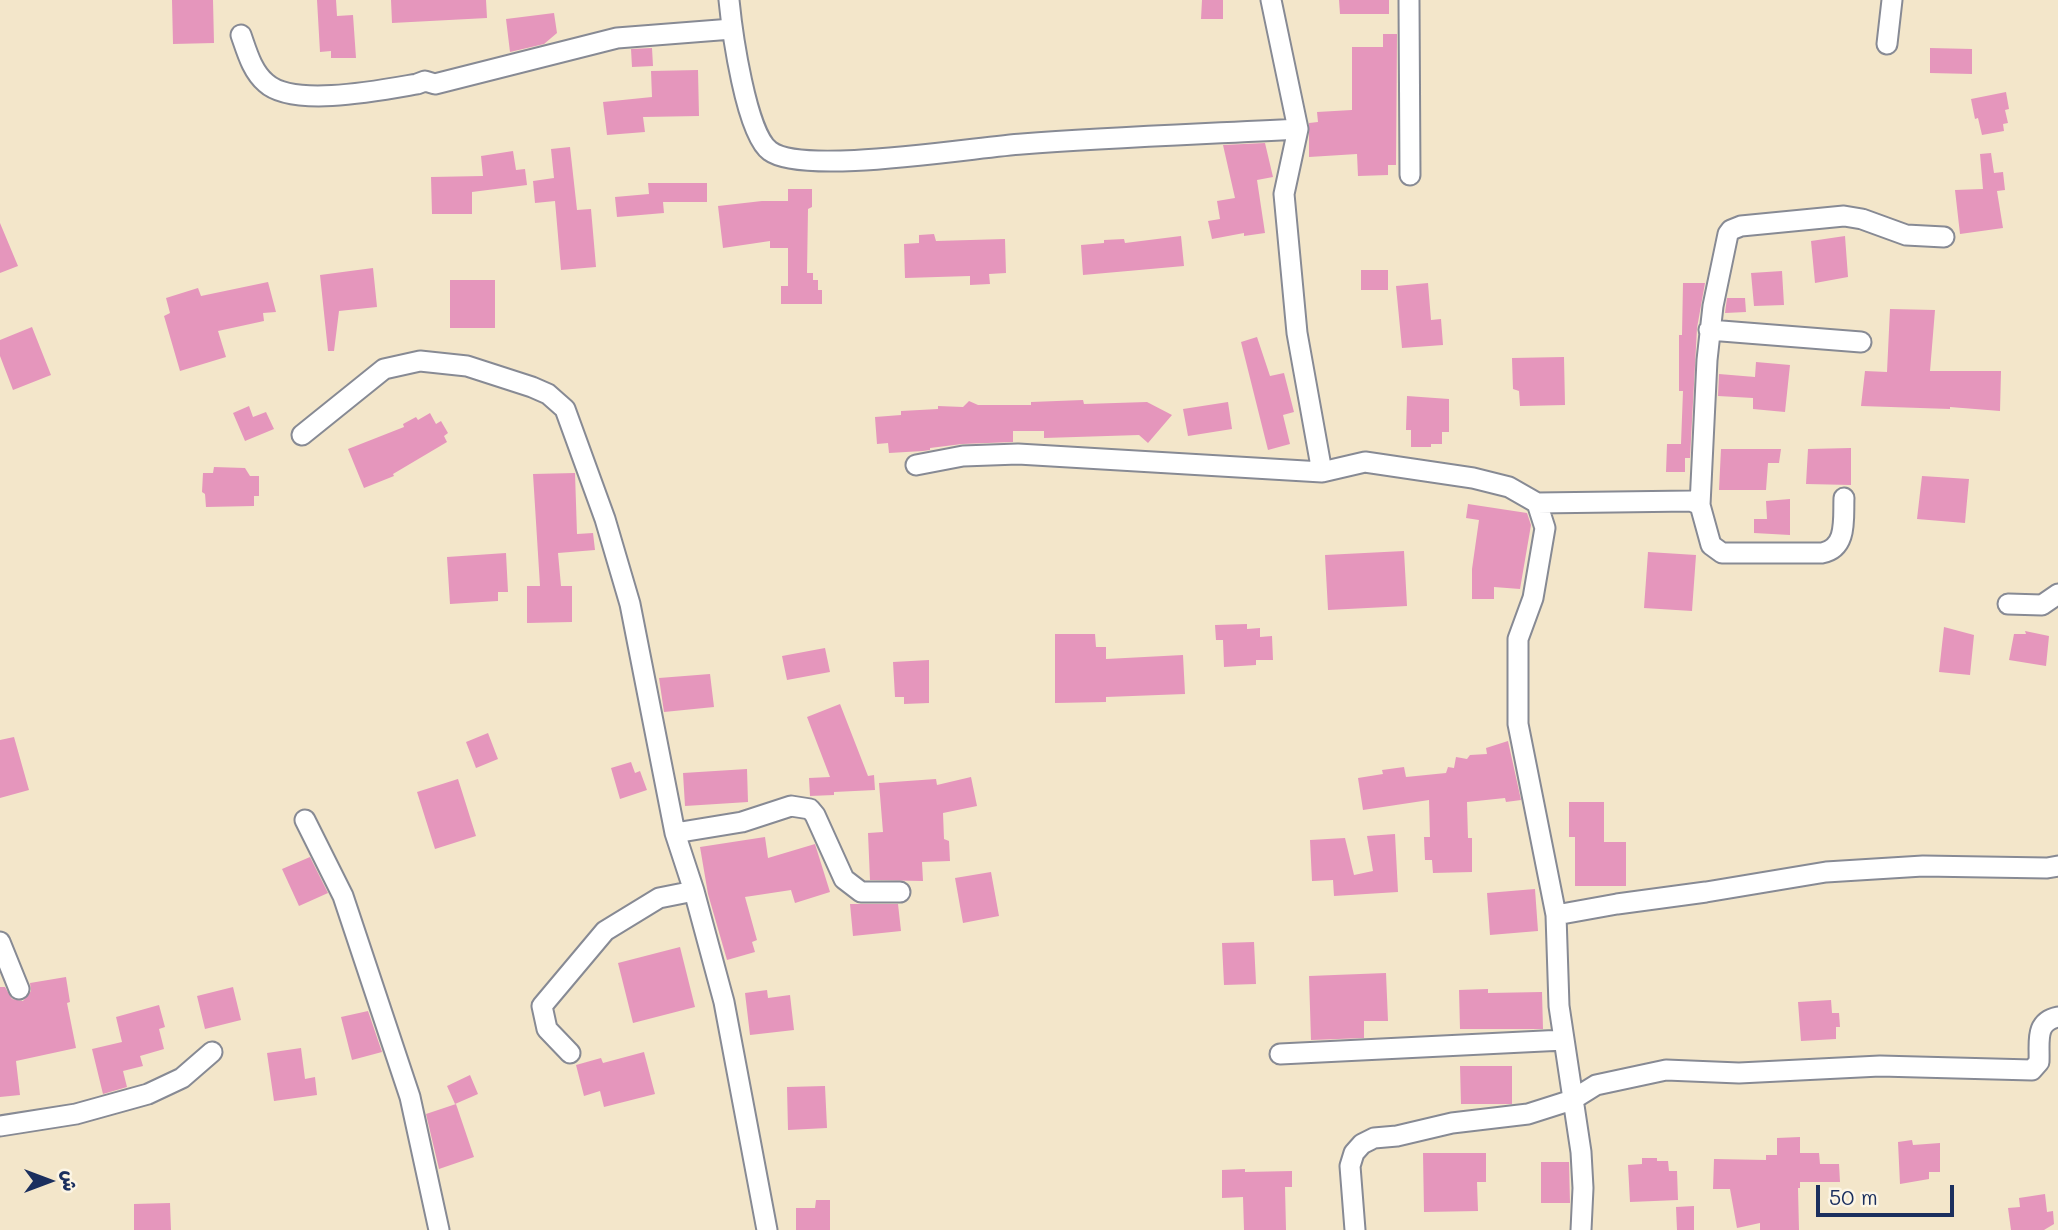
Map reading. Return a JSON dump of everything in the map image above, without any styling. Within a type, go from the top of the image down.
[{"type":"street","points":[[729,0],[732,29],[748,106],[762,144],[772,153],[788,159],[828,161],[901,157],[1020,144],[1298,129]]},
{"type":"street","points":[[1271,0],[1298,129],[1284,194],[1297,333],[1322,471]]},
{"type":"street","points":[[1409,0],[1410,175]]},
{"type":"street","points":[[1887,44],[1892,0]]},
{"type":"street","points":[[241,35],[256,73],[267,85],[287,92],[341,96],[425,81],[435,84],[617,38],[732,29]]},
{"type":"street","points":[[1843,498],[1842,537],[1835,548],[1822,553],[1722,553],[1711,545],[1700,505],[1710,330],[1726,239],[1736,227],[1844,216],[1862,219],[1906,235],[1944,237]]},
{"type":"street","points":[[1710,330],[1861,342]]},
{"type":"street","points":[[302,435],[384,369],[420,361],[467,366],[532,387],[548,394],[565,409],[605,519],[630,604],[675,833],[724,1002],[767,1230]]},
{"type":"street","points":[[916,465],[962,456],[1018,454],[1322,471],[1365,462],[1509,486],[1536,503],[1677,499],[1700,505]]},
{"type":"street","points":[[1536,503],[1545,528],[1533,598],[1518,639],[1518,724],[1556,915],[1559,1006],[1581,1152],[1581,1230]]},
{"type":"street","points":[[2008,604],[2042,605],[2058,594]]},
{"type":"street","points":[[675,833],[742,822],[791,806],[801,806],[810,809],[815,815],[844,879],[861,891],[900,892]]},
{"type":"street","points":[[305,820],[343,896],[410,1097],[439,1230]]},
{"type":"street","points":[[1556,915],[1826,872],[1923,866],[2058,866]]},
{"type":"street","points":[[570,1053],[547,1029],[542,1006],[605,931],[659,898],[694,891]]},
{"type":"street","points":[[0,942],[19,989]]},
{"type":"street","points":[[1355,1230],[1349,1166],[1354,1153],[1362,1144],[1374,1138],[1397,1136],[1452,1123],[1528,1114],[1572,1100],[1596,1085],[1666,1070],[1739,1073],[1880,1066],[2032,1070],[2039,1062],[2039,1030],[2046,1021],[2058,1017]]},
{"type":"street","points":[[1280,1054],[1564,1040]]},
{"type":"street","points":[[0,1126],[76,1114],[148,1094],[182,1077],[212,1052]]},
{"type":"building","points":[[172,0],[213,0],[214,43],[173,44]]},
{"type":"building","points":[[317,0],[336,0],[337,16],[353,15],[356,58],[331,58],[331,51],[320,52]]},
{"type":"building","points":[[391,0],[486,0],[487,18],[392,23]]},
{"type":"building","points":[[1202,0],[1223,0],[1223,19],[1201,19]]},
{"type":"building","points":[[1339,0],[1389,0],[1389,14],[1340,14]]},
{"type":"building","points":[[554,13],[557,33],[544,44],[510,52],[506,19]]},
{"type":"building","points":[[1383,34],[1397,34],[1396,165],[1388,165],[1388,175],[1358,176],[1357,154],[1309,157],[1309,123],[1318,122],[1317,112],[1352,110],[1352,47],[1383,47]]},
{"type":"building","points":[[652,48],[653,66],[632,67],[631,49]]},
{"type":"building","points":[[1930,48],[1972,49],[1972,74],[1930,73]]},
{"type":"building","points":[[698,70],[699,116],[643,117],[645,132],[607,135],[603,102],[652,97],[651,71]]},
{"type":"building","points":[[2006,92],[2009,109],[2005,110],[2008,123],[2003,124],[2004,131],[1982,135],[1971,99]]},
{"type":"building","points":[[1265,143],[1273,177],[1257,180],[1265,233],[1244,236],[1244,233],[1212,239],[1208,221],[1220,219],[1217,201],[1235,198],[1223,145]]},
{"type":"building","points":[[570,147],[577,210],[591,209],[596,267],[561,270],[555,201],[535,203],[533,181],[554,178],[551,149]]},
{"type":"building","points":[[513,151],[516,170],[525,169],[527,185],[472,192],[472,214],[432,214],[431,177],[483,176],[481,156]]},
{"type":"building","points":[[1991,153],[1994,173],[2003,172],[2005,190],[1997,191],[2003,228],[1960,234],[1955,190],[1983,189],[1980,154]]},
{"type":"building","points":[[648,183],[707,183],[707,202],[663,202],[664,213],[617,217],[615,197],[649,194]]},
{"type":"building","points":[[788,189],[812,189],[812,207],[808,209],[807,273],[813,273],[813,280],[818,280],[818,290],[822,290],[822,304],[781,304],[781,286],[788,286],[788,248],[770,248],[770,241],[723,248],[718,206],[788,201]]},
{"type":"building","points":[[0,223],[18,266],[0,273]]},
{"type":"building","points":[[934,234],[936,241],[1005,239],[1006,273],[989,274],[990,284],[970,285],[970,276],[905,278],[904,244],[919,243],[919,235]]},
{"type":"building","points":[[1181,236],[1184,266],[1083,275],[1081,245],[1104,243],[1104,240],[1124,239],[1125,243]]},
{"type":"building","points":[[1845,236],[1848,277],[1815,283],[1811,241]]},
{"type":"building","points":[[373,268],[377,307],[339,311],[334,351],[328,351],[320,275]]},
{"type":"building","points":[[1361,270],[1388,270],[1388,290],[1361,290]]},
{"type":"building","points":[[1782,271],[1784,305],[1754,306],[1751,273]]},
{"type":"building","points":[[450,280],[495,280],[495,328],[450,328]]},
{"type":"building","points":[[268,282],[276,312],[263,313],[264,321],[218,331],[226,357],[180,371],[164,316],[170,313],[166,298],[198,288],[201,296]]},
{"type":"building","points":[[1428,283],[1431,320],[1441,319],[1443,345],[1402,348],[1396,286]]},
{"type":"building","points":[[1683,283],[1705,283],[1697,328],[1690,458],[1685,458],[1685,472],[1666,472],[1667,444],[1681,444],[1683,391],[1679,391],[1679,335],[1682,335]]},
{"type":"building","points":[[1727,298],[1745,298],[1746,312],[1725,313]]},
{"type":"building","points":[[1890,309],[1935,310],[1930,371],[2001,371],[2000,411],[1950,407],[1861,406],[1865,371],[1887,372]]},
{"type":"building","points":[[32,327],[51,375],[13,390],[0,356],[0,340]]},
{"type":"building","points":[[1257,337],[1270,376],[1284,373],[1294,412],[1283,415],[1290,444],[1268,450],[1241,342]]},
{"type":"building","points":[[1564,357],[1565,405],[1520,406],[1519,391],[1513,389],[1512,358]]},
{"type":"building","points":[[1756,362],[1790,365],[1785,412],[1753,409],[1753,398],[1718,396],[1719,374],[1755,377]]},
{"type":"building","points":[[1407,396],[1449,399],[1449,432],[1442,432],[1442,444],[1411,447],[1411,430],[1406,430]]},
{"type":"building","points":[[1083,400],[1084,404],[1147,402],[1172,415],[1148,443],[1139,435],[1044,438],[1044,431],[1013,431],[1013,442],[962,444],[923,451],[889,453],[888,443],[877,444],[875,417],[901,415],[901,411],[938,409],[938,406],[963,407],[969,401],[978,405],[1031,405],[1031,402]]},
{"type":"building","points":[[1228,402],[1232,429],[1188,436],[1183,409]]},
{"type":"building","points":[[249,406],[253,417],[266,412],[274,429],[245,441],[233,413]]},
{"type":"building","points":[[430,413],[436,424],[441,421],[448,433],[444,436],[447,442],[393,474],[394,476],[364,488],[348,449],[404,427],[403,424],[416,417],[418,420]]},
{"type":"building","points":[[1851,448],[1851,485],[1806,484],[1808,449]]},
{"type":"building","points":[[1721,449],[1781,449],[1779,463],[1768,463],[1766,490],[1719,490]]},
{"type":"building","points":[[214,467],[245,468],[250,476],[259,476],[259,496],[254,496],[254,506],[206,507],[205,494],[202,492],[203,473],[213,473]]},
{"type":"building","points":[[575,473],[577,534],[593,533],[595,550],[558,553],[561,586],[572,586],[572,622],[527,623],[527,586],[540,586],[533,474]]},
{"type":"building","points":[[1922,476],[1969,479],[1965,523],[1917,519]]},
{"type":"building","points":[[1790,499],[1790,535],[1754,533],[1754,519],[1767,519],[1766,501]]},
{"type":"building","points":[[1468,504],[1527,513],[1531,525],[1520,589],[1494,587],[1494,599],[1472,599],[1472,569],[1479,520],[1466,518]]},
{"type":"building","points":[[1404,551],[1407,606],[1328,610],[1325,555]]},
{"type":"building","points":[[1648,552],[1696,555],[1692,611],[1644,608]]},
{"type":"building","points":[[506,553],[508,592],[498,592],[498,601],[450,604],[447,557]]},
{"type":"building","points":[[1247,624],[1247,629],[1260,628],[1260,637],[1272,636],[1273,660],[1256,660],[1256,665],[1224,667],[1223,640],[1216,640],[1215,625]]},
{"type":"building","points":[[1944,627],[1974,635],[1970,675],[1939,672]]},
{"type":"building","points":[[2025,631],[2049,636],[2046,666],[2009,660],[2014,634],[2026,634]]},
{"type":"building","points":[[1055,634],[1095,634],[1096,647],[1106,647],[1106,659],[1183,655],[1185,694],[1106,697],[1106,702],[1055,703]]},
{"type":"building","points":[[825,648],[830,672],[787,680],[782,656]]},
{"type":"building","points":[[929,660],[929,703],[904,704],[904,697],[895,697],[893,662]]},
{"type":"building","points":[[710,674],[714,707],[664,712],[659,678]]},
{"type":"building","points":[[840,704],[868,776],[874,775],[875,790],[810,796],[809,778],[830,777],[807,717]]},
{"type":"building","points":[[488,733],[498,759],[476,768],[466,742]]},
{"type":"building","points":[[14,737],[29,790],[0,798],[0,740]]},
{"type":"building","points":[[1508,741],[1521,800],[1506,802],[1505,798],[1467,802],[1468,838],[1472,838],[1472,872],[1433,873],[1432,860],[1425,860],[1424,837],[1430,837],[1429,800],[1363,810],[1358,778],[1383,774],[1382,770],[1404,767],[1406,777],[1446,773],[1448,767],[1454,768],[1456,757],[1467,759],[1470,755],[1487,754],[1486,748]]},
{"type":"building","points":[[631,762],[635,773],[640,771],[647,790],[620,799],[611,768]]},
{"type":"building","points":[[747,769],[748,802],[685,806],[683,773]]},
{"type":"building","points":[[971,777],[977,806],[943,813],[944,839],[949,841],[950,861],[922,862],[923,881],[870,880],[868,833],[883,832],[879,783],[936,779],[937,785]]},
{"type":"building","points":[[458,779],[476,836],[435,849],[417,792]]},
{"type":"building","points":[[1569,802],[1604,802],[1604,842],[1626,842],[1626,886],[1575,886],[1575,837],[1569,837]]},
{"type":"building","points":[[1395,834],[1398,892],[1334,896],[1333,880],[1312,881],[1310,840],[1345,838],[1354,875],[1373,871],[1367,836]]},
{"type":"building","points":[[765,837],[768,858],[815,844],[830,892],[795,903],[791,890],[745,897],[757,940],[752,942],[755,952],[727,960],[708,894],[700,847]]},
{"type":"building","points":[[310,857],[328,893],[299,906],[282,869]]},
{"type":"building","points":[[991,872],[999,916],[963,923],[955,878]]},
{"type":"building","points":[[1535,889],[1538,931],[1490,935],[1487,893]]},
{"type":"building","points":[[850,904],[898,904],[901,931],[853,936]]},
{"type":"building","points":[[1254,942],[1256,984],[1224,985],[1222,943]]},
{"type":"building","points":[[680,947],[695,1007],[633,1023],[618,963]]},
{"type":"building","points":[[1386,973],[1388,1021],[1364,1021],[1364,1038],[1311,1040],[1309,976]]},
{"type":"building","points":[[66,977],[70,1002],[67,1003],[76,1048],[16,1061],[20,1095],[0,1097],[0,987],[5,987],[12,999],[23,1001],[31,991],[30,983]]},
{"type":"building","points":[[233,987],[241,1020],[205,1029],[197,996]]},
{"type":"building","points":[[1488,989],[1488,993],[1542,992],[1543,1029],[1460,1029],[1459,990]]},
{"type":"building","points":[[767,990],[768,998],[790,995],[794,1030],[750,1035],[745,993]]},
{"type":"building","points":[[1831,1000],[1832,1013],[1839,1013],[1840,1027],[1836,1027],[1836,1039],[1801,1041],[1798,1002]]},
{"type":"building","points":[[159,1005],[165,1027],[159,1029],[164,1049],[140,1056],[143,1066],[123,1071],[127,1087],[103,1094],[92,1049],[122,1042],[116,1017]]},
{"type":"building","points":[[368,1011],[382,1052],[352,1060],[341,1017]]},
{"type":"building","points":[[301,1048],[305,1079],[315,1077],[317,1095],[274,1101],[267,1053]]},
{"type":"building","points":[[644,1052],[655,1094],[604,1107],[600,1091],[584,1096],[576,1065],[601,1058],[603,1063]]},
{"type":"building","points":[[1460,1066],[1512,1066],[1512,1104],[1461,1104]]},
{"type":"building","points":[[470,1075],[478,1094],[455,1104],[447,1086]]},
{"type":"building","points":[[825,1086],[827,1128],[788,1130],[787,1087]]},
{"type":"building","points":[[456,1104],[474,1157],[439,1169],[426,1114]]},
{"type":"building","points":[[1800,1137],[1800,1153],[1819,1153],[1820,1164],[1839,1164],[1840,1182],[1800,1182],[1799,1230],[1760,1230],[1760,1223],[1737,1228],[1730,1189],[1713,1189],[1714,1159],[1766,1160],[1766,1155],[1777,1155],[1777,1138]]},
{"type":"building","points":[[1912,1140],[1913,1145],[1940,1143],[1940,1172],[1929,1172],[1929,1179],[1900,1184],[1898,1142]]},
{"type":"building","points":[[1423,1153],[1486,1153],[1486,1182],[1477,1182],[1478,1211],[1424,1212]]},
{"type":"building","points":[[1642,1158],[1668,1161],[1669,1171],[1677,1171],[1678,1200],[1630,1202],[1628,1165],[1642,1164]]},
{"type":"building","points":[[1541,1162],[1569,1162],[1570,1203],[1541,1203]]},
{"type":"building","points":[[1245,1169],[1245,1172],[1292,1171],[1292,1187],[1285,1187],[1286,1230],[1244,1230],[1243,1197],[1222,1198],[1222,1170]]},
{"type":"building","points":[[2045,1194],[2047,1212],[2053,1211],[2054,1224],[2044,1230],[2011,1230],[2008,1208],[2020,1207],[2019,1198]]},
{"type":"building","points":[[816,1200],[830,1200],[830,1230],[796,1230],[796,1208],[815,1208]]},
{"type":"building","points":[[170,1203],[171,1230],[134,1230],[134,1204]]},
{"type":"building","points":[[1694,1206],[1694,1230],[1677,1230],[1676,1207]]}]
